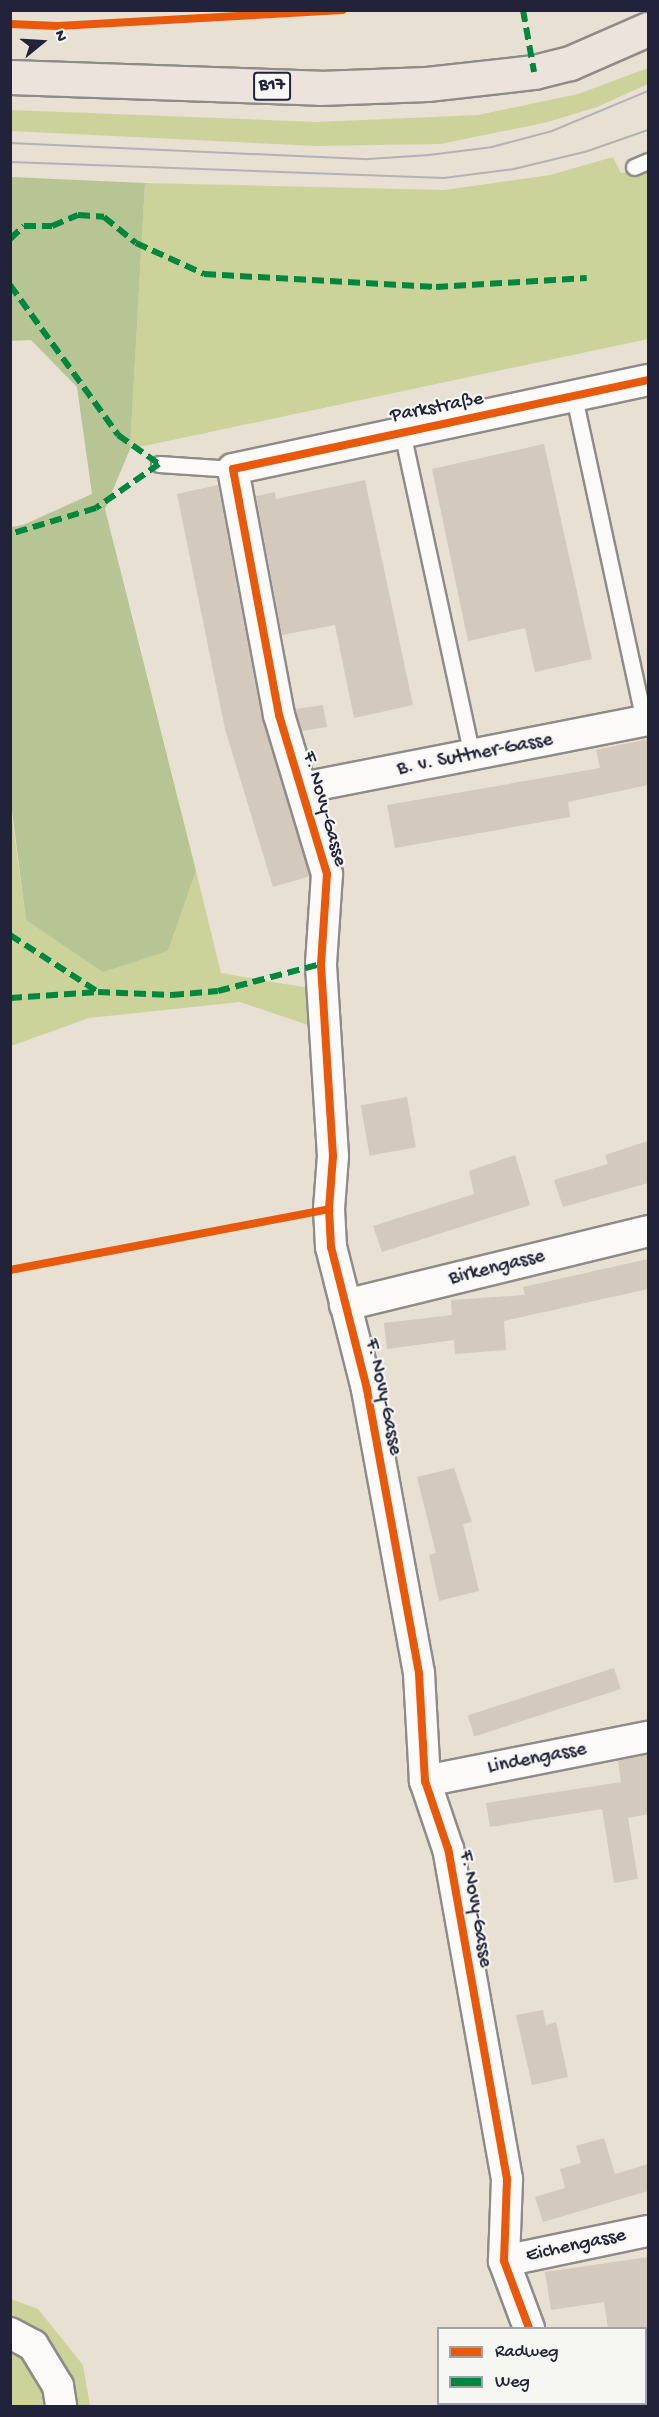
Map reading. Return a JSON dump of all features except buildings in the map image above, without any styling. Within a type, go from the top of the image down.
[{"type":"main road","name":"B17","points":[[10,77],[320,88],[427,84],[552,67],[648,29]]},
{"type":"street","name":"Parkstraße","points":[[233,469],[648,380]]},
{"type":"street","name":"F. Novy-Gasse","points":[[233,469],[279,715],[327,874],[321,964],[333,1156],[329,1209],[331,1247],[367,1389],[419,1673],[425,1781],[448,1849],[507,2179],[504,2261],[529,2327]]},
{"type":"street","name":"B. v. Suttner-Gasse","points":[[302,788],[646,720]]},
{"type":"street","name":"Birkengasse","points":[[345,1305],[648,1231]]},
{"type":"street","name":"Lindengasse","points":[[425,1781],[648,1737]]},
{"type":"street","name":"Eichengasse","points":[[504,2261],[648,2231]]},
{"type":"street","points":[[10,2333],[33,2345],[58,2386],[61,2406]]},
{"type":"lane","points":[[634,167],[648,161]]},
{"type":"lane","points":[[574,397],[646,720]]},
{"type":"lane","name":"Parkstraße","points":[[402,432],[472,756]]},
{"type":"lane","points":[[159,464],[233,469]]},
{"type":"green space","points":[[648,68],[648,84],[597,107],[548,122],[440,144],[316,146],[11,131],[11,110],[317,122],[478,115],[578,94]]},
{"type":"green space","points":[[613,157],[621,173],[648,170],[648,339],[130,449],[145,183],[444,190],[550,175]]},
{"type":"green space","points":[[11,177],[145,183],[130,449],[105,509],[196,871],[168,951],[103,972],[26,920],[11,803],[11,527],[23,525],[92,494],[77,387],[31,340],[11,341]]},
{"type":"green space","points":[[10,803],[26,920],[103,971],[168,951],[196,871],[221,973],[309,988],[308,1025],[240,1002],[89,1018],[11,1046]]},
{"type":"green space","points":[[11,2299],[38,2309],[83,2365],[90,2406],[11,2406]]},
{"type":"tram line","points":[[10,143],[369,159],[429,155],[492,147],[552,131],[648,91]]},
{"type":"tram line","points":[[10,162],[444,178],[514,169],[585,152],[648,130]]},
{"type":"marked path","points":[[523,10],[534,72]]},
{"type":"marked path","points":[[10,239],[24,226],[52,226],[78,215],[104,217],[136,243],[204,274],[436,287],[587,278]]},
{"type":"marked path","points":[[10,285],[118,435],[159,464],[96,508],[10,534]]},
{"type":"marked path","points":[[10,935],[98,992],[172,995],[218,991],[321,964]]},
{"type":"marked path","points":[[10,998],[98,992]]},
{"type":"cycle path","points":[[10,24],[58,26],[343,10]]},
{"type":"cycle path","points":[[529,2327],[504,2261],[507,2179],[448,1849],[425,1781],[419,1673],[367,1389],[331,1247],[329,1209],[333,1156],[321,964],[327,874],[279,715],[233,469],[648,380]]},
{"type":"cycle path","points":[[10,1270],[329,1209]]}]
